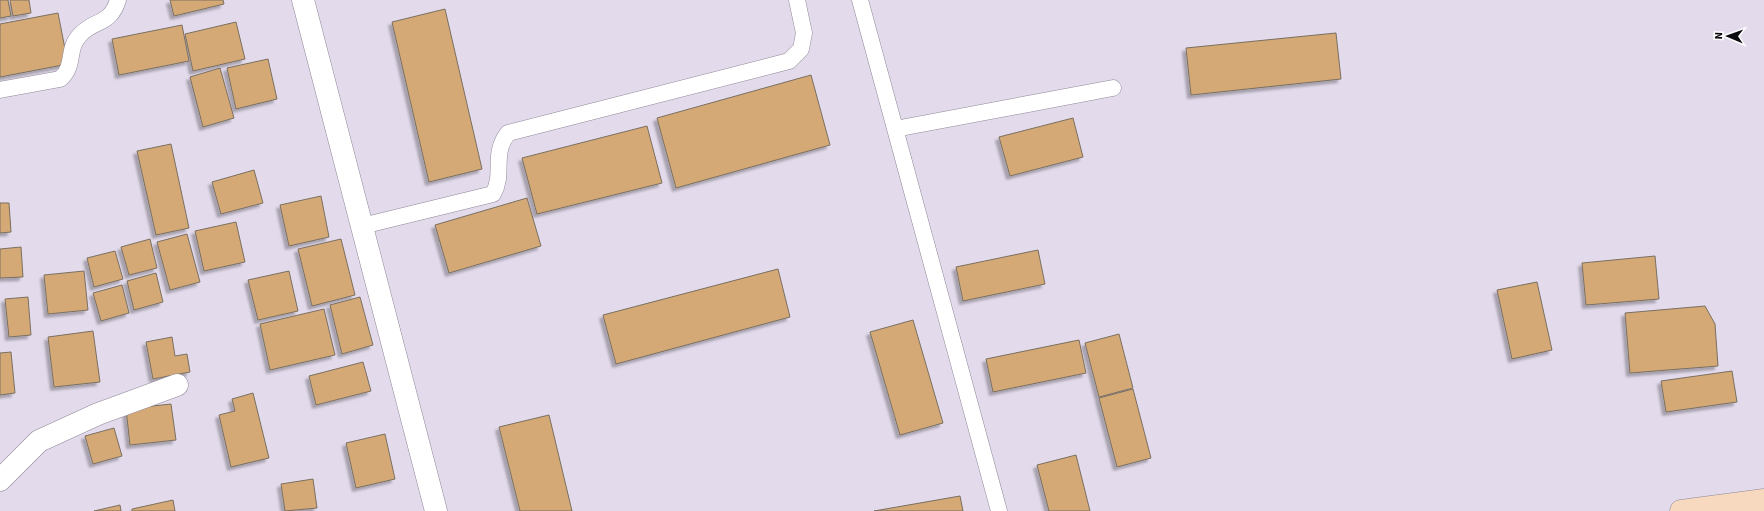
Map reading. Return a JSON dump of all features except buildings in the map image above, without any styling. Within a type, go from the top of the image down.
[{"type":"street","points":[[303,0],[436,511]]},
{"type":"street","points":[[0,480],[39,441],[98,414],[177,385]]},
{"type":"street","points":[[1681,511],[1764,500]]},
{"type":"lane","points":[[0,90],[60,79],[66,74],[71,60],[72,44],[80,34],[110,16],[118,0]]},
{"type":"lane","points":[[362,226],[493,194],[498,179],[498,153],[502,141],[508,133],[789,61],[801,49],[804,33],[798,0]]},
{"type":"lane","points":[[860,0],[999,511]]},
{"type":"lane","points":[[895,129],[1113,88]]}]
